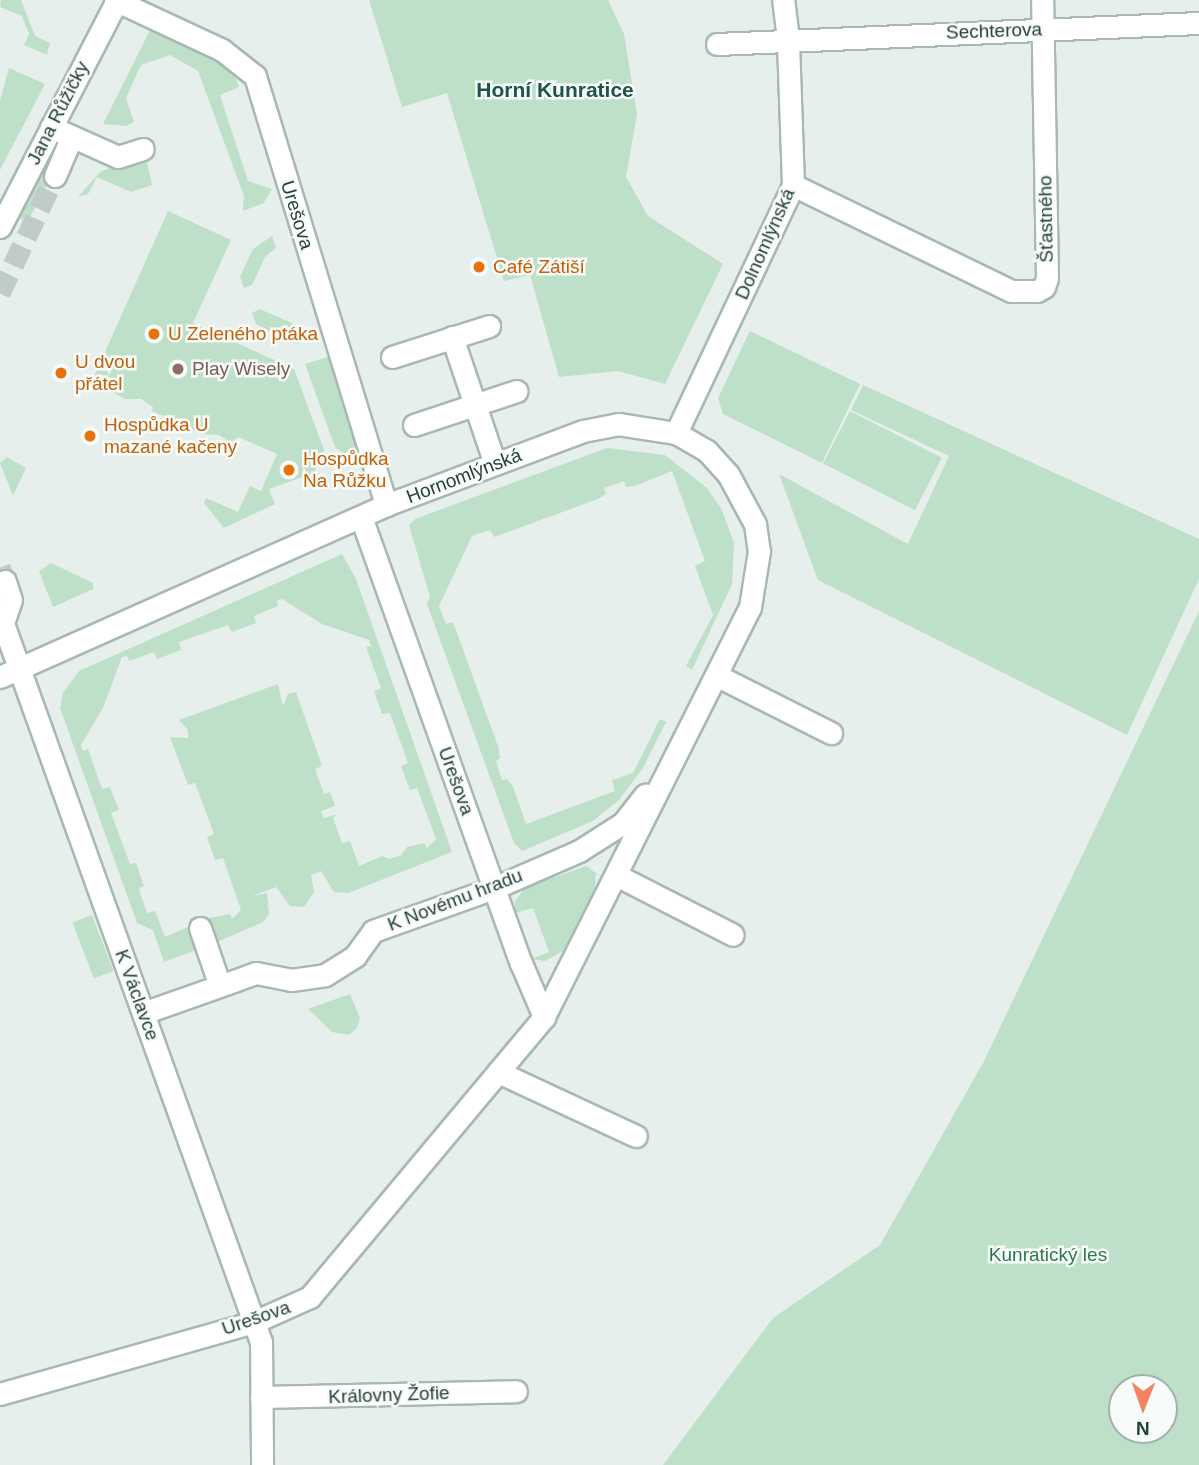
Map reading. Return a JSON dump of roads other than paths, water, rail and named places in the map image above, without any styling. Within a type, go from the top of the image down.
[{"type":"street","name":"Jana Růžičky","points":[[0,227],[116,0]]},
{"type":"street","name":"Urešova","points":[[116,0],[222,50],[255,76],[386,505]]},
{"type":"street","name":"Dolnomlýnská","points":[[676,433],[793,184],[788,39],[782,0]]},
{"type":"street","name":"Šťastného","points":[[793,184],[1010,291],[1037,291],[1047,278],[1042,0]]},
{"type":"street","name":"Sechterova","points":[[717,44],[1199,23]]},
{"type":"street","points":[[51,127],[118,157],[144,149]]},
{"type":"street","points":[[55,176],[72,136]]},
{"type":"street","points":[[392,356],[489,326]]},
{"type":"street","points":[[453,337],[495,464]]},
{"type":"street","points":[[414,425],[517,391]]},
{"type":"street","name":"Hornomlýnská","points":[[10,673],[386,505],[583,431],[618,424],[676,433],[707,451],[728,474],[755,524],[759,551],[750,607],[544,1017]]},
{"type":"street","name":"Urešova","points":[[0,1394],[254,1322],[310,1297],[544,1017],[494,888],[361,517]]},
{"type":"street","points":[[5,581],[11,600],[1,619],[10,673]]},
{"type":"street","name":"K Václavce","points":[[10,673],[143,1013],[254,1322]]},
{"type":"street","points":[[716,675],[831,733]]},
{"type":"street","name":"K Novému hradu","points":[[143,1013],[257,973],[290,980],[325,975],[355,956],[373,931],[494,888],[579,851],[623,823],[671,765]]},
{"type":"street","points":[[616,875],[733,935]]},
{"type":"street","points":[[200,928],[220,986]]},
{"type":"street","points":[[498,1072],[636,1136]]},
{"type":"street","points":[[254,1322],[261,1342],[262,1465]]},
{"type":"street","name":"Královny Žofie","points":[[261,1397],[516,1391]]},
{"type":"tunnel","points":[[0,293],[55,176]]},
{"type":"tunnel","points":[[0,567],[5,581]]},
{"type":"place","name":"Café Zátiší","points":[[479,267]]},
{"type":"place","name":"U Zeleného ptáka","points":[[154,334]]},
{"type":"place","name":"Play Wisely","points":[[178,369]]},
{"type":"place","name":"U dvou přátel","points":[[61,373]]},
{"type":"place","name":"Hospůdka U mazané kačeny","points":[[90,436]]},
{"type":"place","name":"Hospůdka Na Růžku","points":[[289,470]]},
{"type":"district","name":"Horní Kunratice","points":[[555,90]]},
{"type":"park label","name":"Kunratický les","points":[[1048,1255]]}]
